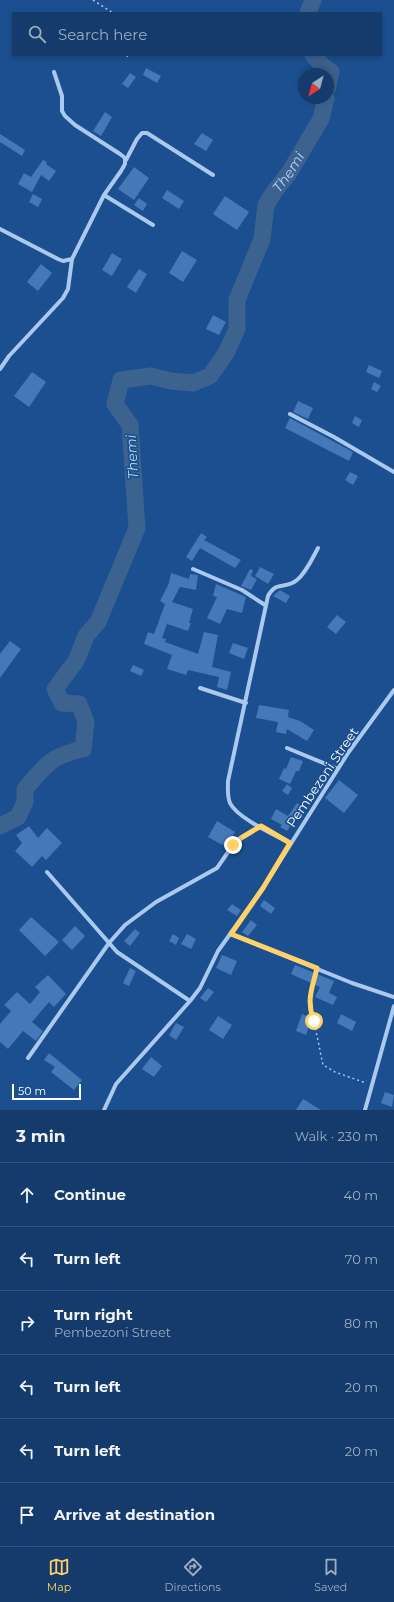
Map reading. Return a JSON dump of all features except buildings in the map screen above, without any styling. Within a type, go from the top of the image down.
[{"type":"street","points":[[54,72],[62,96],[62,111],[65,116],[120,154],[125,160]]},
{"type":"street","points":[[0,369],[63,298],[68,289],[72,259],[104,195],[121,171],[125,160],[142,133],[147,133],[213,175]]},
{"type":"street","points":[[104,195],[153,225]]},
{"type":"street","points":[[0,229],[58,259],[63,261],[72,259]]},
{"type":"street","points":[[290,414],[334,437],[394,472]]},
{"type":"street","points":[[290,843],[261,826],[251,822],[236,811],[231,804],[228,795],[228,782],[246,703],[265,605],[272,589],[276,585],[287,585],[296,580],[306,568],[318,548]]},
{"type":"street","points":[[193,569],[242,590],[265,605]]},
{"type":"street","points":[[200,688],[246,703]]},
{"type":"street","name":"Pembezoni Street","points":[[104,1110],[116,1084],[200,988],[218,951],[263,888],[338,769],[394,690]]},
{"type":"street","points":[[287,748],[338,769]]},
{"type":"street","points":[[28,1058],[109,943],[125,925],[156,902],[217,868],[233,845],[241,838],[261,826]]},
{"type":"street","points":[[47,872],[117,952],[190,1001]]},
{"type":"street","points":[[231,934],[377,992],[394,997]]},
{"type":"street","points":[[365,1110],[394,1006]]},
{"type":"path","points":[[92,0],[111,12]]},
{"type":"path","points":[[317,968],[309,998],[309,1008],[314,1021],[323,1065],[335,1072],[372,1084]]},
{"type":"waterway","name":"Themi","points":[[308,12],[313,0]]},
{"type":"waterway","name":"Themi","points":[[314,56],[326,68]]},
{"type":"waterway","name":"Themi","points":[[0,826],[18,817],[25,802],[25,789],[44,768],[56,758],[83,749],[86,722],[79,704],[62,703],[55,689],[76,661],[86,636],[98,622],[137,528],[130,425],[115,404],[121,380],[151,376],[171,381],[193,383],[210,376],[226,353],[237,329],[237,300],[262,239],[266,205],[289,173],[321,119],[325,104]]},
{"type":"route","points":[[233,845],[241,838],[261,826],[290,843],[263,888],[231,934],[317,968],[309,998],[309,1008],[314,1021]]}]
